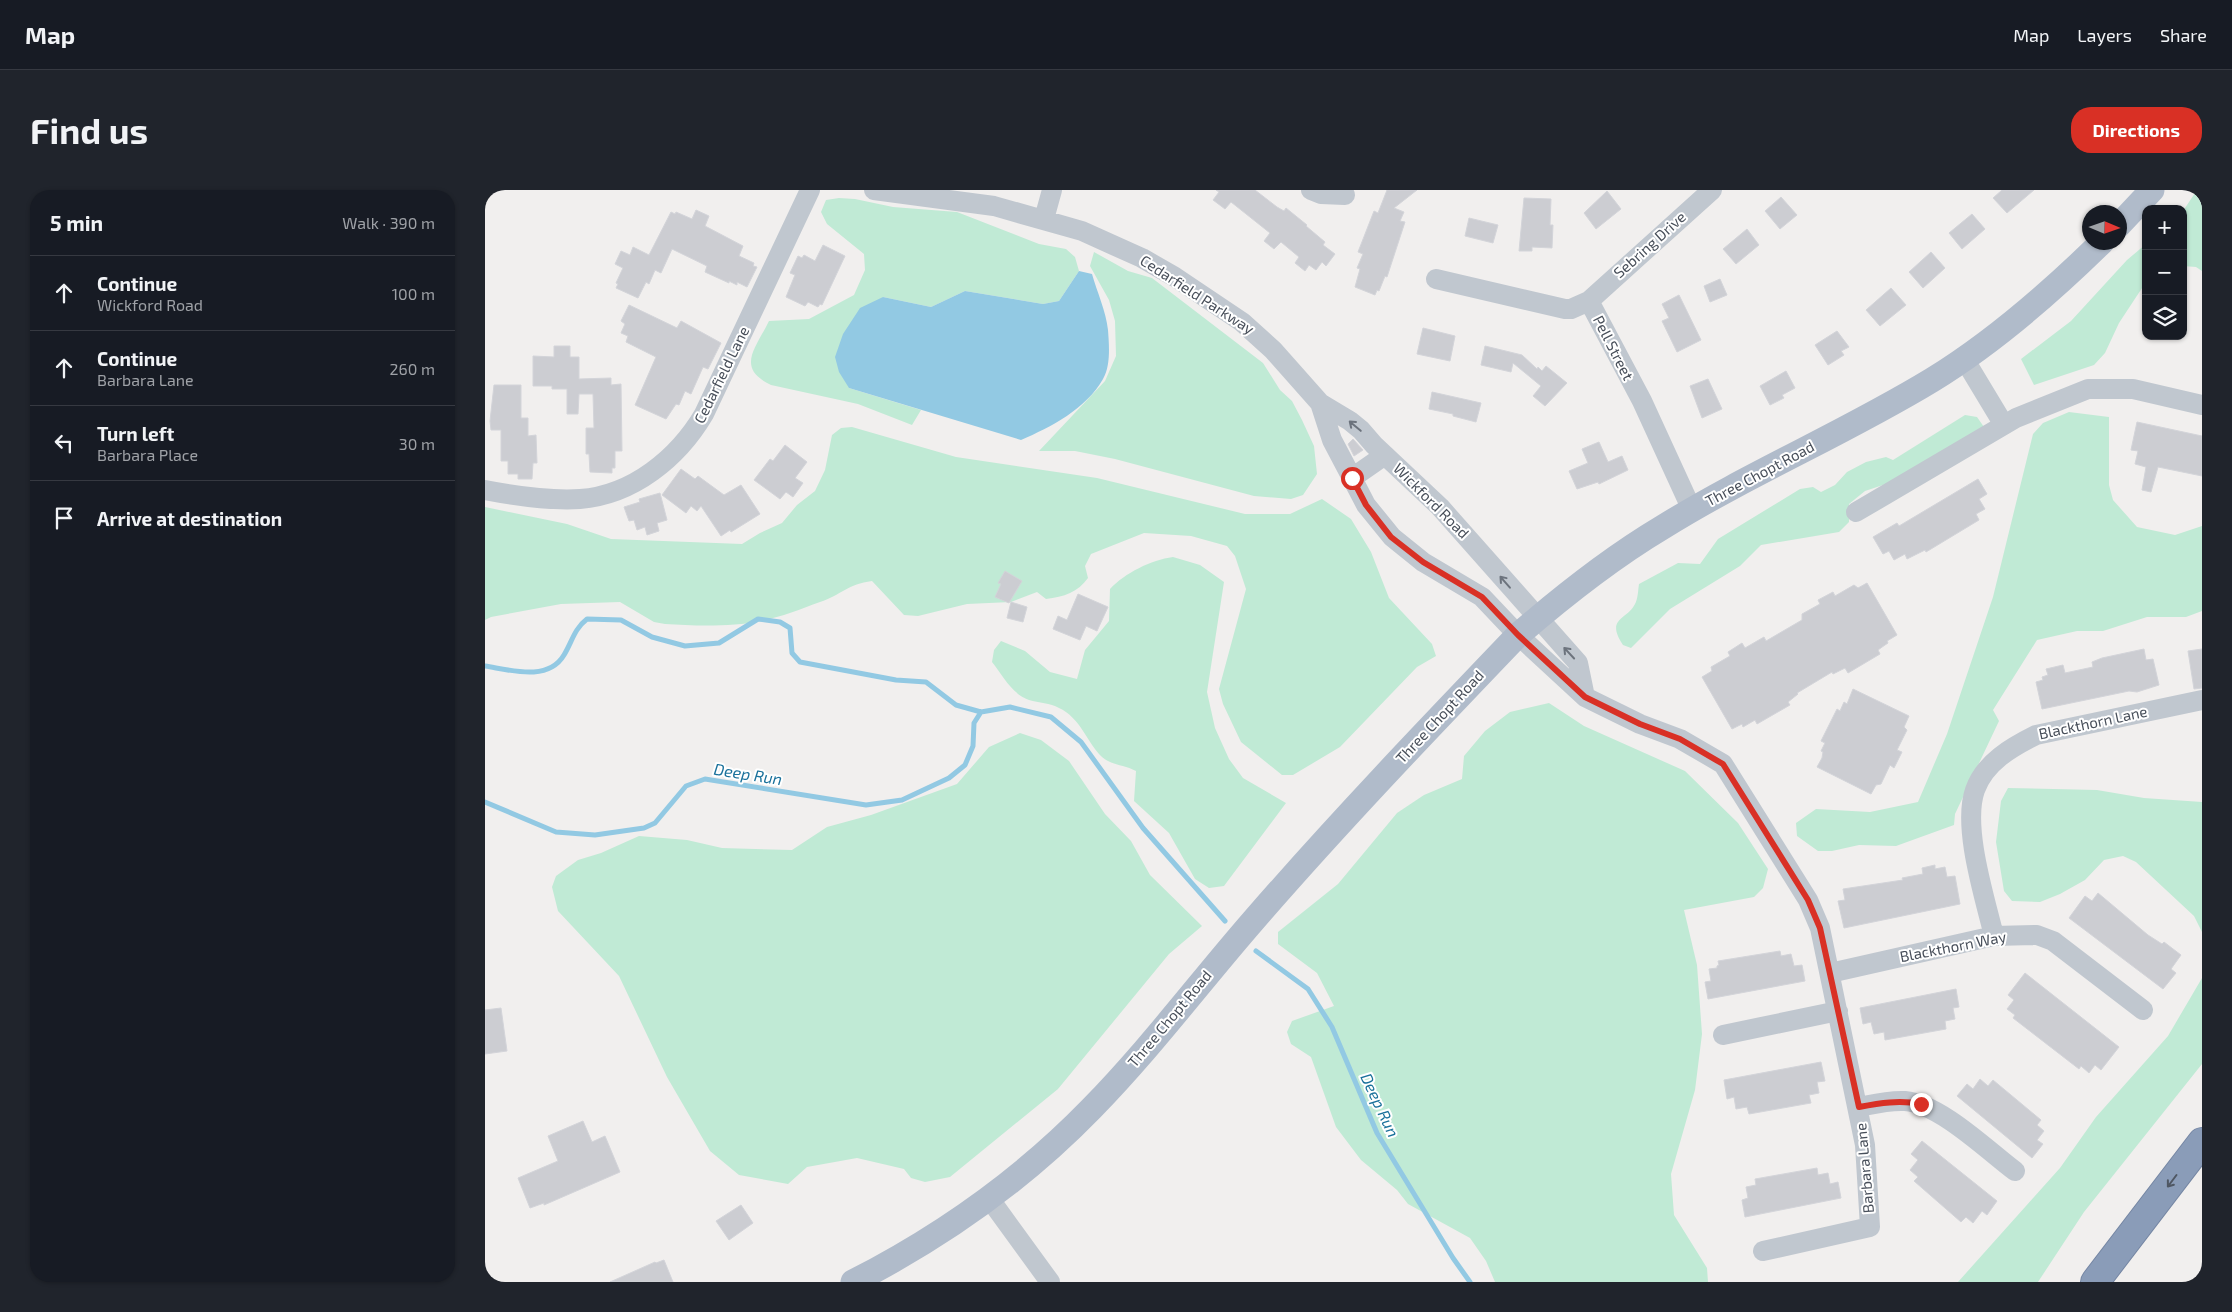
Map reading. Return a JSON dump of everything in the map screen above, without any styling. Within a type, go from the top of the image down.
[{"type":"highway","points":[[2095,1282],[2202,1142]]},
{"type":"main road","points":[[2127,217],[2152,190]]},
{"type":"main road","name":"Three Chopt Road","points":[[853,1282],[919,1246],[989,1198],[1044,1154],[1091,1109],[1253,921],[1518,635],[1537,619],[1629,549],[1692,510],[1933,379],[2028,310],[2093,250]]},
{"type":"street","name":"Cedarfield Lane","points":[[485,490],[522,497],[581,498],[601,495],[628,485],[648,474],[671,457],[695,430],[704,414],[809,190]]},
{"type":"street","name":"Cedarfield Parkway","points":[[874,190],[994,206],[1082,231],[1142,258],[1205,297],[1260,336],[1320,403],[1350,420],[1385,455]]},
{"type":"street","points":[[1044,219],[1052,190]]},
{"type":"street","points":[[1311,190],[1321,194],[1345,195]]},
{"type":"street","name":"Sebring Drive","points":[[1589,301],[1713,190]]},
{"type":"street","name":"Pell Street","points":[[1436,279],[1565,309],[1571,309],[1589,301],[1642,400],[1692,510]]},
{"type":"street","points":[[1963,357],[2004,425]]},
{"type":"street","points":[[1856,512],[2016,418],[2088,389],[2133,389],[2202,405]]},
{"type":"street","name":"Cedarfield Parkway","points":[[1320,403],[1332,440],[1352,478]]},
{"type":"street","name":"Wickford Road","points":[[1352,478],[1385,455],[1440,507],[1537,619]]},
{"type":"street","points":[[1352,478],[1366,505],[1391,537],[1423,562],[1482,597],[1518,635]]},
{"type":"street","points":[[1537,619],[1578,663],[1585,697]]},
{"type":"street","name":"Barbara Lane","points":[[1518,635],[1585,697],[1640,724],[1680,739],[1723,764],[1808,900],[1820,928],[1859,1107],[1865,1145],[1870,1227],[1763,1251]]},
{"type":"street","name":"Blackthorn Lane","points":[[1994,936],[1972,835],[1975,790],[1987,770],[2007,751],[2036,735],[2202,700]]},
{"type":"street","name":"Blackthorn Way","points":[[1830,973],[1994,936],[2037,934],[2053,941],[2143,1010]]},
{"type":"street","points":[[1723,1035],[1838,1011]]},
{"type":"street","points":[[1859,1107],[1885,1102],[1904,1101],[1921,1104],[1939,1113],[2015,1171]]},
{"type":"street","points":[[989,1198],[1050,1282]]},
{"type":"green space","points":[[2197,190],[2202,190],[2202,271],[2196,267],[2187,266],[2187,205]]},
{"type":"green space","points":[[839,198],[855,199],[893,207],[957,212],[1039,244],[1066,249],[1075,257],[1079,271],[1059,301],[1043,304],[965,291],[931,307],[883,297],[849,388],[921,410],[912,425],[858,404],[771,385],[754,372],[751,364],[754,349],[769,321],[809,319],[854,295],[865,270],[864,254],[827,224],[821,212],[826,200]]},
{"type":"green space","points":[[2142,247],[2142,288],[2119,323],[2105,353],[2094,365],[2034,385],[2021,359],[2071,321],[2127,260]]},
{"type":"green space","points":[[1094,252],[1128,271],[1152,278],[1263,363],[1280,390],[1292,401],[1314,446],[1317,474],[1303,495],[1291,499],[1254,496],[1115,459],[1075,451],[1039,451],[1105,381],[1116,356],[1115,321],[1109,300],[1090,266]]},
{"type":"green space","points":[[2069,412],[2109,417],[2109,485],[2113,500],[2137,527],[2175,535],[2202,526],[2202,611],[2186,617],[2147,617],[2103,631],[2077,631],[2037,640],[1993,710],[1999,721],[1955,814],[1954,825],[1896,846],[1859,845],[1832,851],[1818,851],[1797,836],[1796,823],[1816,809],[1870,812],[1918,802],[1947,734],[1993,597],[2033,434],[2043,423]]},
{"type":"green space","points":[[1965,415],[1977,417],[1984,427],[1889,483],[1865,491],[1849,504],[1849,522],[1839,532],[1761,545],[1740,566],[1670,609],[1631,648],[1623,645],[1616,629],[1617,624],[1635,604],[1639,584],[1678,563],[1700,564],[1718,539],[1800,489],[1813,487],[1821,492],[1835,485],[1847,472],[1866,462],[1886,457],[1893,460]]},
{"type":"green space","points":[[852,427],[956,457],[1097,478],[1245,514],[1290,514],[1322,499],[1351,519],[1371,552],[1389,598],[1432,644],[1436,656],[1417,667],[1340,747],[1293,775],[1282,775],[1241,742],[1223,704],[1219,689],[1246,589],[1235,556],[1227,546],[1191,536],[1144,533],[1091,554],[1085,566],[1088,578],[1080,587],[1059,597],[1046,599],[1037,592],[1011,602],[967,604],[918,616],[904,615],[872,581],[864,582],[827,599],[783,615],[761,621],[738,624],[713,626],[654,622],[620,602],[561,604],[491,617],[485,620],[485,507],[567,524],[611,539],[742,544],[782,523],[797,505],[815,491],[825,470],[832,435],[841,428]]},
{"type":"green space","points":[[1173,557],[1200,565],[1224,582],[1207,692],[1215,728],[1229,759],[1243,778],[1286,803],[1224,886],[1209,888],[1195,879],[1169,833],[1134,801],[1136,771],[1103,758],[1077,723],[1066,712],[1052,705],[1029,700],[1018,694],[992,662],[994,650],[1001,641],[1025,651],[1050,672],[1077,679],[1085,650],[1109,621],[1110,589],[1139,568]]},
{"type":"green space","points":[[1549,703],[1584,726],[1685,771],[1738,823],[1768,869],[1763,888],[1754,897],[1684,910],[1697,965],[1702,1034],[1695,1090],[1671,1174],[1674,1215],[1707,1268],[1708,1282],[1495,1282],[1486,1261],[1470,1238],[1408,1204],[1397,1190],[1361,1160],[1336,1127],[1311,1057],[1291,1044],[1287,1032],[1292,1021],[1334,1006],[1317,973],[1278,944],[1278,932],[1338,884],[1397,813],[1424,795],[1462,779],[1464,756],[1485,731],[1510,712]]},
{"type":"green space","points":[[1020,733],[1041,740],[1069,761],[1105,814],[1131,841],[1150,875],[1202,926],[1169,954],[1058,1089],[950,1177],[925,1182],[911,1178],[904,1169],[857,1158],[807,1167],[788,1184],[739,1175],[710,1151],[667,1077],[619,976],[558,911],[552,887],[556,876],[578,860],[601,853],[639,836],[687,840],[722,848],[792,850],[827,827],[871,815],[957,784],[989,747]]},
{"type":"green space","points":[[2008,788],[2097,790],[2144,798],[2202,802],[2202,932],[2194,916],[2136,862],[2123,856],[2104,860],[2085,880],[2060,894],[2040,902],[2012,901],[2004,891],[1996,842],[2001,801]]},
{"type":"green space","points":[[2202,978],[2202,1064],[2084,1212],[2038,1282],[1958,1282],[2060,1168],[2096,1117],[2168,1036]]},
{"type":"water","points":[[1079,271],[1092,274],[1105,316],[1109,348],[1106,374],[1096,390],[1067,416],[1021,440],[849,388],[839,372],[835,357],[843,334],[860,308],[883,297],[931,307],[965,291],[1043,304],[1059,301]]},
{"type":"building","points":[[1216,190],[1255,190],[1277,207],[1284,211],[1286,208],[1307,225],[1325,242],[1323,245],[1335,254],[1326,266],[1322,262],[1316,270],[1309,265],[1305,271],[1295,263],[1299,257],[1281,242],[1274,249],[1264,241],[1270,233],[1231,202],[1225,209],[1213,200],[1219,192]]},
{"type":"building","points":[[1387,190],[1417,190],[1394,208],[1404,212],[1400,221],[1405,222],[1387,277],[1385,276],[1379,291],[1377,290],[1375,295],[1355,287],[1360,269],[1357,268],[1363,254],[1358,252],[1374,211],[1378,213]]},
{"type":"building","points":[[2002,190],[2034,190],[2007,213],[1993,198]]},
{"type":"building","points":[[1607,191],[1621,209],[1596,229],[1584,213]]},
{"type":"building","points":[[1781,197],[1797,215],[1780,229],[1765,211]]},
{"type":"building","points":[[1524,198],[1551,199],[1550,225],[1553,225],[1552,248],[1532,247],[1532,251],[1519,251]]},
{"type":"building","points":[[696,210],[709,216],[705,226],[743,246],[739,256],[754,263],[753,266],[757,267],[747,287],[737,282],[737,285],[729,281],[729,283],[705,272],[707,266],[672,249],[661,273],[655,270],[649,284],[646,282],[638,298],[616,288],[618,284],[616,283],[623,268],[615,264],[621,251],[630,255],[633,247],[649,255],[671,212],[675,214],[676,212],[692,219]]},
{"type":"building","points":[[1972,214],[1985,229],[1962,249],[1949,233]]},
{"type":"building","points":[[1469,218],[1498,225],[1493,243],[1465,236]]},
{"type":"building","points":[[1747,229],[1759,245],[1736,264],[1723,249]]},
{"type":"building","points":[[823,245],[845,256],[822,305],[820,304],[818,307],[808,302],[805,306],[786,297],[795,275],[790,273],[798,256],[802,258],[804,255],[815,261]]},
{"type":"building","points":[[1931,252],[1945,268],[1923,288],[1909,272]]},
{"type":"building","points":[[1720,279],[1727,295],[1710,302],[1704,286]]},
{"type":"building","points":[[1891,288],[1906,305],[1880,326],[1866,310]]},
{"type":"building","points":[[1679,295],[1701,340],[1677,352],[1662,321],[1669,318],[1662,304]]},
{"type":"building","points":[[629,305],[677,328],[681,321],[721,343],[708,369],[703,367],[691,394],[685,391],[679,405],[676,404],[666,419],[635,405],[656,357],[626,342],[628,336],[621,333],[625,324],[621,321]]},
{"type":"building","points":[[1423,328],[1455,336],[1450,361],[1417,354]]},
{"type":"building","points":[[1837,331],[1849,347],[1841,351],[1844,355],[1828,365],[1815,345]]},
{"type":"building","points":[[554,346],[570,346],[570,357],[579,357],[579,379],[611,378],[611,385],[621,384],[622,451],[615,451],[615,468],[612,468],[612,473],[590,472],[589,454],[586,454],[586,428],[594,428],[593,394],[579,394],[578,414],[567,414],[567,389],[552,389],[552,386],[533,386],[533,356],[554,357]]},
{"type":"building","points":[[1485,346],[1522,355],[1537,369],[1538,367],[1542,371],[1546,366],[1567,383],[1545,406],[1533,396],[1541,386],[1513,363],[1511,372],[1481,365]]},
{"type":"building","points":[[1786,371],[1795,388],[1782,395],[1784,398],[1770,405],[1760,386]]},
{"type":"building","points":[[1708,379],[1722,409],[1702,418],[1690,386]]},
{"type":"building","points":[[494,385],[521,385],[521,418],[528,418],[528,436],[536,435],[537,463],[533,463],[532,479],[518,479],[518,474],[508,474],[508,461],[501,461],[501,430],[491,430],[490,421]]},
{"type":"building","points":[[1432,392],[1481,403],[1476,422],[1453,416],[1453,414],[1429,409]]},
{"type":"building","points":[[2137,422],[2202,436],[2202,476],[2158,467],[2151,492],[2142,490],[2146,467],[2135,464],[2138,451],[2131,450]]},
{"type":"building","points":[[1353,439],[1363,450],[1354,456],[1348,444]]},
{"type":"building","points":[[1599,442],[1608,462],[1622,456],[1628,470],[1599,484],[1598,482],[1577,489],[1569,471],[1588,463],[1582,449]]},
{"type":"building","points":[[785,445],[807,462],[795,478],[803,483],[793,497],[786,492],[780,499],[754,480],[770,459],[773,461]]},
{"type":"building","points":[[681,469],[695,479],[698,476],[724,495],[741,485],[760,514],[721,536],[701,506],[697,511],[691,506],[686,513],[662,495]]},
{"type":"building","points":[[1978,479],[1987,494],[1979,499],[1985,509],[1976,514],[1979,520],[1926,552],[1925,550],[1907,559],[1905,554],[1894,560],[1889,551],[1883,554],[1873,537],[1897,523],[1899,526]]},
{"type":"building","points":[[660,493],[667,520],[657,523],[659,531],[647,535],[645,527],[637,530],[634,520],[629,521],[624,507],[640,502],[639,499]]},
{"type":"building","points":[[1005,571],[1022,581],[1009,603],[995,597],[1001,584],[998,583]]},
{"type":"building","points":[[1867,583],[1897,635],[1878,650],[1880,654],[1848,673],[1845,668],[1833,674],[1832,672],[1797,693],[1788,702],[1790,705],[1757,724],[1755,720],[1743,727],[1742,724],[1732,729],[1702,677],[1712,671],[1711,667],[1730,656],[1728,652],[1742,643],[1745,648],[1764,637],[1766,641],[1802,620],[1802,614],[1820,604],[1818,600],[1833,592],[1835,596],[1854,585],[1858,588]]},
{"type":"building","points":[[1078,594],[1108,607],[1097,631],[1086,626],[1080,640],[1053,629],[1058,616],[1067,620]]},
{"type":"building","points":[[1011,602],[1027,607],[1023,622],[1007,618]]},
{"type":"building","points":[[2144,649],[2146,660],[2153,659],[2159,685],[2137,692],[2129,691],[2042,709],[2036,682],[2043,680],[2042,677],[2048,675],[2046,669],[2063,665],[2065,673],[2093,667],[2092,662],[2102,658]]},
{"type":"building","points":[[2202,649],[2202,688],[2194,689],[2188,651]]},
{"type":"building","points":[[1853,689],[1909,716],[1904,727],[1907,730],[1897,750],[1902,752],[1894,768],[1890,765],[1881,784],[1876,785],[1871,794],[1817,767],[1822,758],[1823,752],[1821,751],[1825,743],[1821,741],[1837,709],[1840,711],[1844,702],[1847,704]]},
{"type":"building","points":[[1935,865],[1935,869],[1945,867],[1947,877],[1955,876],[1960,904],[1844,928],[1838,901],[1845,900],[1843,889],[1903,880],[1902,878],[1923,874],[1922,868]]},
{"type":"building","points":[[2098,893],[2148,935],[2162,944],[2164,942],[2181,955],[2171,969],[2176,973],[2163,989],[2069,918],[2085,896],[2092,901]]},
{"type":"building","points":[[1780,951],[1781,956],[1791,954],[1794,966],[1802,965],[1805,981],[1708,999],[1705,982],[1711,981],[1709,969],[1717,968],[1719,965],[1718,961]]},
{"type":"building","points":[[2025,973],[2119,1047],[2101,1070],[2095,1065],[2089,1073],[2081,1066],[2079,1069],[2013,1018],[2015,1015],[2007,1009],[2014,1000],[2008,995]]},
{"type":"building","points":[[1956,989],[1959,1007],[1953,1008],[1955,1019],[1945,1021],[1946,1029],[1885,1040],[1884,1032],[1874,1034],[1871,1022],[1863,1024],[1860,1008]]},
{"type":"building","points":[[501,1008],[507,1051],[485,1054],[485,1010]]},
{"type":"building","points":[[1821,1062],[1825,1081],[1817,1082],[1819,1093],[1809,1095],[1811,1103],[1749,1114],[1747,1107],[1736,1109],[1734,1097],[1727,1099],[1724,1080]]},
{"type":"building","points":[[1980,1079],[1988,1086],[1993,1080],[2041,1120],[2037,1125],[2044,1131],[2037,1140],[2043,1144],[2032,1158],[1957,1096],[1967,1084],[1973,1089]]},
{"type":"building","points":[[583,1121],[592,1142],[605,1136],[620,1172],[544,1205],[544,1203],[530,1208],[518,1178],[558,1161],[548,1136]]},
{"type":"building","points":[[1922,1141],[1997,1201],[1987,1215],[1982,1211],[1973,1223],[1966,1217],[1961,1222],[1914,1181],[1918,1177],[1910,1170],[1918,1160],[1911,1154]]},
{"type":"building","points":[[1817,1168],[1818,1175],[1828,1173],[1830,1184],[1838,1182],[1841,1198],[1745,1217],[1742,1200],[1748,1198],[1746,1187],[1756,1185],[1755,1179]]},
{"type":"building","points":[[741,1205],[753,1223],[729,1240],[716,1221]]},
{"type":"building","points":[[664,1260],[673,1282],[610,1282],[655,1262]]},
{"type":"waterway","name":"Deep Run","points":[[485,666],[528,672],[548,669],[564,655],[576,631],[587,619],[621,620],[652,637],[685,646],[719,643],[758,619],[780,622],[790,628],[792,653],[800,662],[896,680],[926,682],[956,705],[981,712],[1010,707],[1051,717],[1081,742],[1143,828],[1225,921]]},
{"type":"waterway","name":"Deep Run","points":[[485,802],[556,832],[595,835],[644,828],[655,823],[686,786],[705,779],[866,805],[902,800],[949,778],[965,765],[973,746],[974,723],[981,712]]},
{"type":"waterway","name":"Deep Run","points":[[1256,951],[1308,989],[1332,1027],[1377,1133],[1453,1258],[1470,1282]]},
{"type":"route","points":[[1352,478],[1366,505],[1391,537],[1423,562],[1482,597],[1518,635],[1585,697],[1640,724],[1680,739],[1723,764],[1808,900],[1820,928],[1859,1107],[1885,1102],[1904,1101],[1921,1104]]}]
